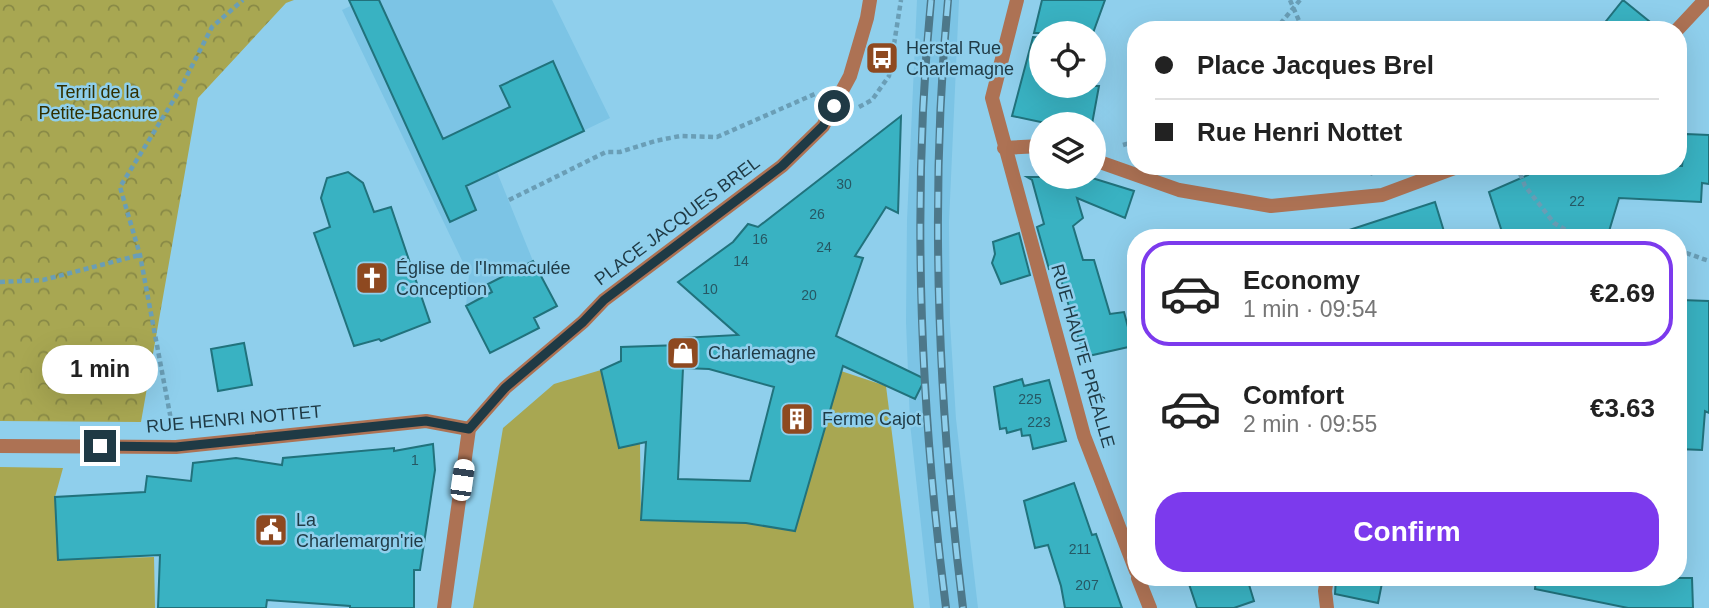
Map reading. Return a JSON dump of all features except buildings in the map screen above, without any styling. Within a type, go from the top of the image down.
[{"type":"street","name":"PLACE JACQUES BREL","points":[[469,429],[505,388],[583,322],[604,300],[762,181],[823,126],[850,76],[870,0]]},
{"type":"street","name":"RUE HAUTE PRÉALLE","points":[[1017,0],[992,98],[1084,436],[1127,548]]},
{"type":"street","points":[[1685,21],[1704,0]]},
{"type":"street","points":[[1004,148],[1029,147]]},
{"type":"street","points":[[1106,164],[1127,172]]},
{"type":"street","points":[[1136,175],[1179,190],[1271,206],[1382,195],[1436,175]]},
{"type":"street","name":"RUE HENRI NOTTET","points":[[0,446],[176,447],[426,421],[469,429]]},
{"type":"street","points":[[444,608],[469,429]]},
{"type":"street","points":[[1141,586],[1150,608]]},
{"type":"street","points":[[1326,586],[1327,608]]},
{"type":"path","points":[[176,447],[140,255],[120,187],[177,93],[212,27],[243,0]]},
{"type":"path","points":[[888,76],[901,0]]},
{"type":"path","points":[[1290,0],[1299,21]]},
{"type":"path","points":[[1282,21],[1300,0]]},
{"type":"path","points":[[509,200],[606,152],[620,152],[680,136],[717,137],[809,95],[845,86]]},
{"type":"path","points":[[1521,175],[1525,186],[1554,223],[1564,229]]},
{"type":"path","points":[[1687,253],[1709,261]]},
{"type":"path","points":[[0,282],[43,280],[140,255]]},
{"type":"shaded area","points":[[363,0],[552,0],[610,118],[497,172],[533,261],[489,284],[492,292],[466,306],[469,275],[342,10]]},
{"type":"shaded area","points":[[917,0],[959,0],[949,222],[950,322],[956,419],[978,608],[930,608],[910,423],[906,322],[907,220]]},
{"type":"green space","name":"Terril de la Petite-Bacnure","points":[[0,0],[294,0],[286,3],[198,98],[141,422],[0,421]]},
{"type":"green space","points":[[601,370],[619,447],[640,443],[641,520],[746,523],[795,531],[841,371],[886,386],[914,608],[473,608],[503,428],[554,384]]},
{"type":"green space","points":[[0,467],[63,468],[55,497],[58,560],[154,557],[155,608],[0,608]]},
{"type":"railway","points":[[931,0],[921,153],[921,304],[930,456],[946,608]]},
{"type":"railway","points":[[948,0],[939,152],[939,304],[947,456],[963,608]]},
{"type":"place","name":"Herstal Rue Charlemagne","points":[[882,58]]},
{"type":"place","name":"Église de l'Immaculée Conception","points":[[372,278]]},
{"type":"place","name":"Charlemagne","points":[[683,353]]},
{"type":"place","name":"Ferme Cajot","points":[[797,419]]},
{"type":"place","name":"La Charlemargn'rie","points":[[271,530]]},
{"type":"route","points":[[100,446],[176,447],[426,421],[469,429],[505,388],[583,322],[604,300],[782,166],[823,126],[834,106]]}]
